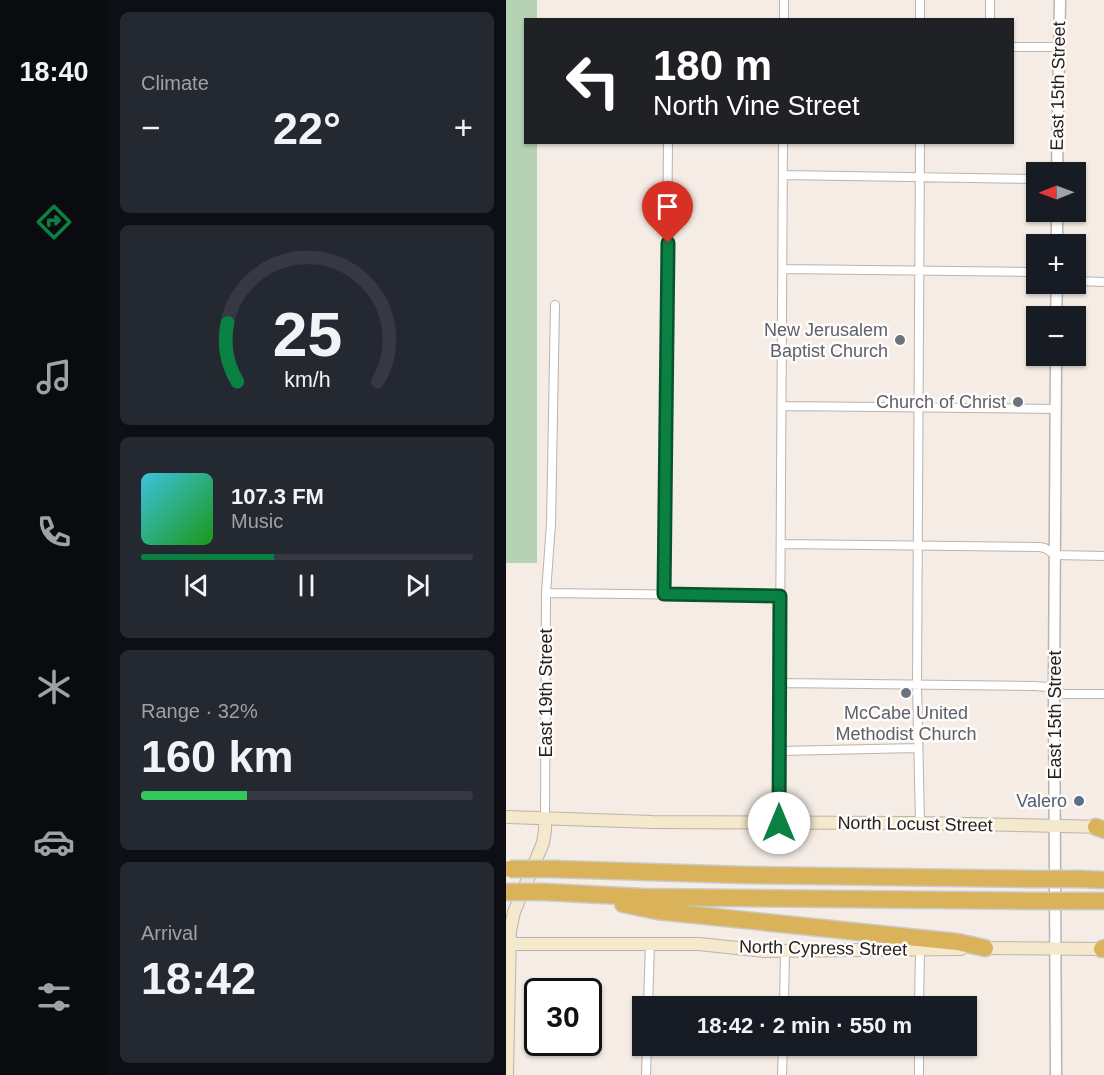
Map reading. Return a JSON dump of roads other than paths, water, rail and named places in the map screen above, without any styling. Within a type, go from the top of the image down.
[{"type":"highway","points":[[508,869],[1104,880]]},
{"type":"highway","points":[[506,892],[642,897],[1104,901]]},
{"type":"highway","points":[[579,893],[657,911],[957,942],[985,948]]},
{"type":"main road","name":"North Locust Street","points":[[506,817],[1102,828]]},
{"type":"main road","name":"East 19th Street","points":[[507,1075],[508,944],[511,922],[543,843],[545,818]]},
{"type":"main road","name":"North Cypress Street","points":[[508,944],[698,944],[765,951],[1104,949]]},
{"type":"street","points":[[784,0],[784,18]]},
{"type":"street","points":[[920,0],[920,18]]},
{"type":"street","points":[[990,0],[990,18]]},
{"type":"street","name":"East 15th Street","points":[[1057,162],[1060,0]]},
{"type":"street","points":[[1014,47],[1059,47]]},
{"type":"street","points":[[664,594],[668,144]]},
{"type":"street","points":[[779,823],[783,144]]},
{"type":"street","points":[[920,144],[917,685],[920,823]]},
{"type":"street","points":[[783,175],[1026,179]]},
{"type":"street","points":[[782,269],[1026,272]]},
{"type":"street","points":[[1086,281],[1104,282]]},
{"type":"street","name":"East 19th Street","points":[[545,818],[546,593],[551,524],[555,305]]},
{"type":"street","name":"East 15th Street","points":[[1056,366],[1054,690],[1056,1075]]},
{"type":"street","points":[[782,406],[1056,409]]},
{"type":"street","points":[[781,544],[1039,547],[1055,555],[1104,556]]},
{"type":"street","points":[[546,593],[780,596]]},
{"type":"street","points":[[780,683],[1035,686],[1064,694],[1104,694]]},
{"type":"street","points":[[779,752],[918,748]]},
{"type":"street","points":[[648,996],[650,943]]},
{"type":"street","points":[[784,996],[785,950]]},
{"type":"street","points":[[919,996],[920,950]]},
{"type":"street","points":[[646,1075],[647,1056]]},
{"type":"street","points":[[782,1075],[783,1056]]},
{"type":"street","points":[[918,1075],[919,1056]]},
{"type":"place","name":"New Jerusalem Baptist Church","points":[[900,340]]},
{"type":"place","name":"Church of Christ","points":[[1018,402]]},
{"type":"place","name":"McCabe United Methodist Church","points":[[906,693]]},
{"type":"place","name":"Valero","points":[[1079,801]]}]
